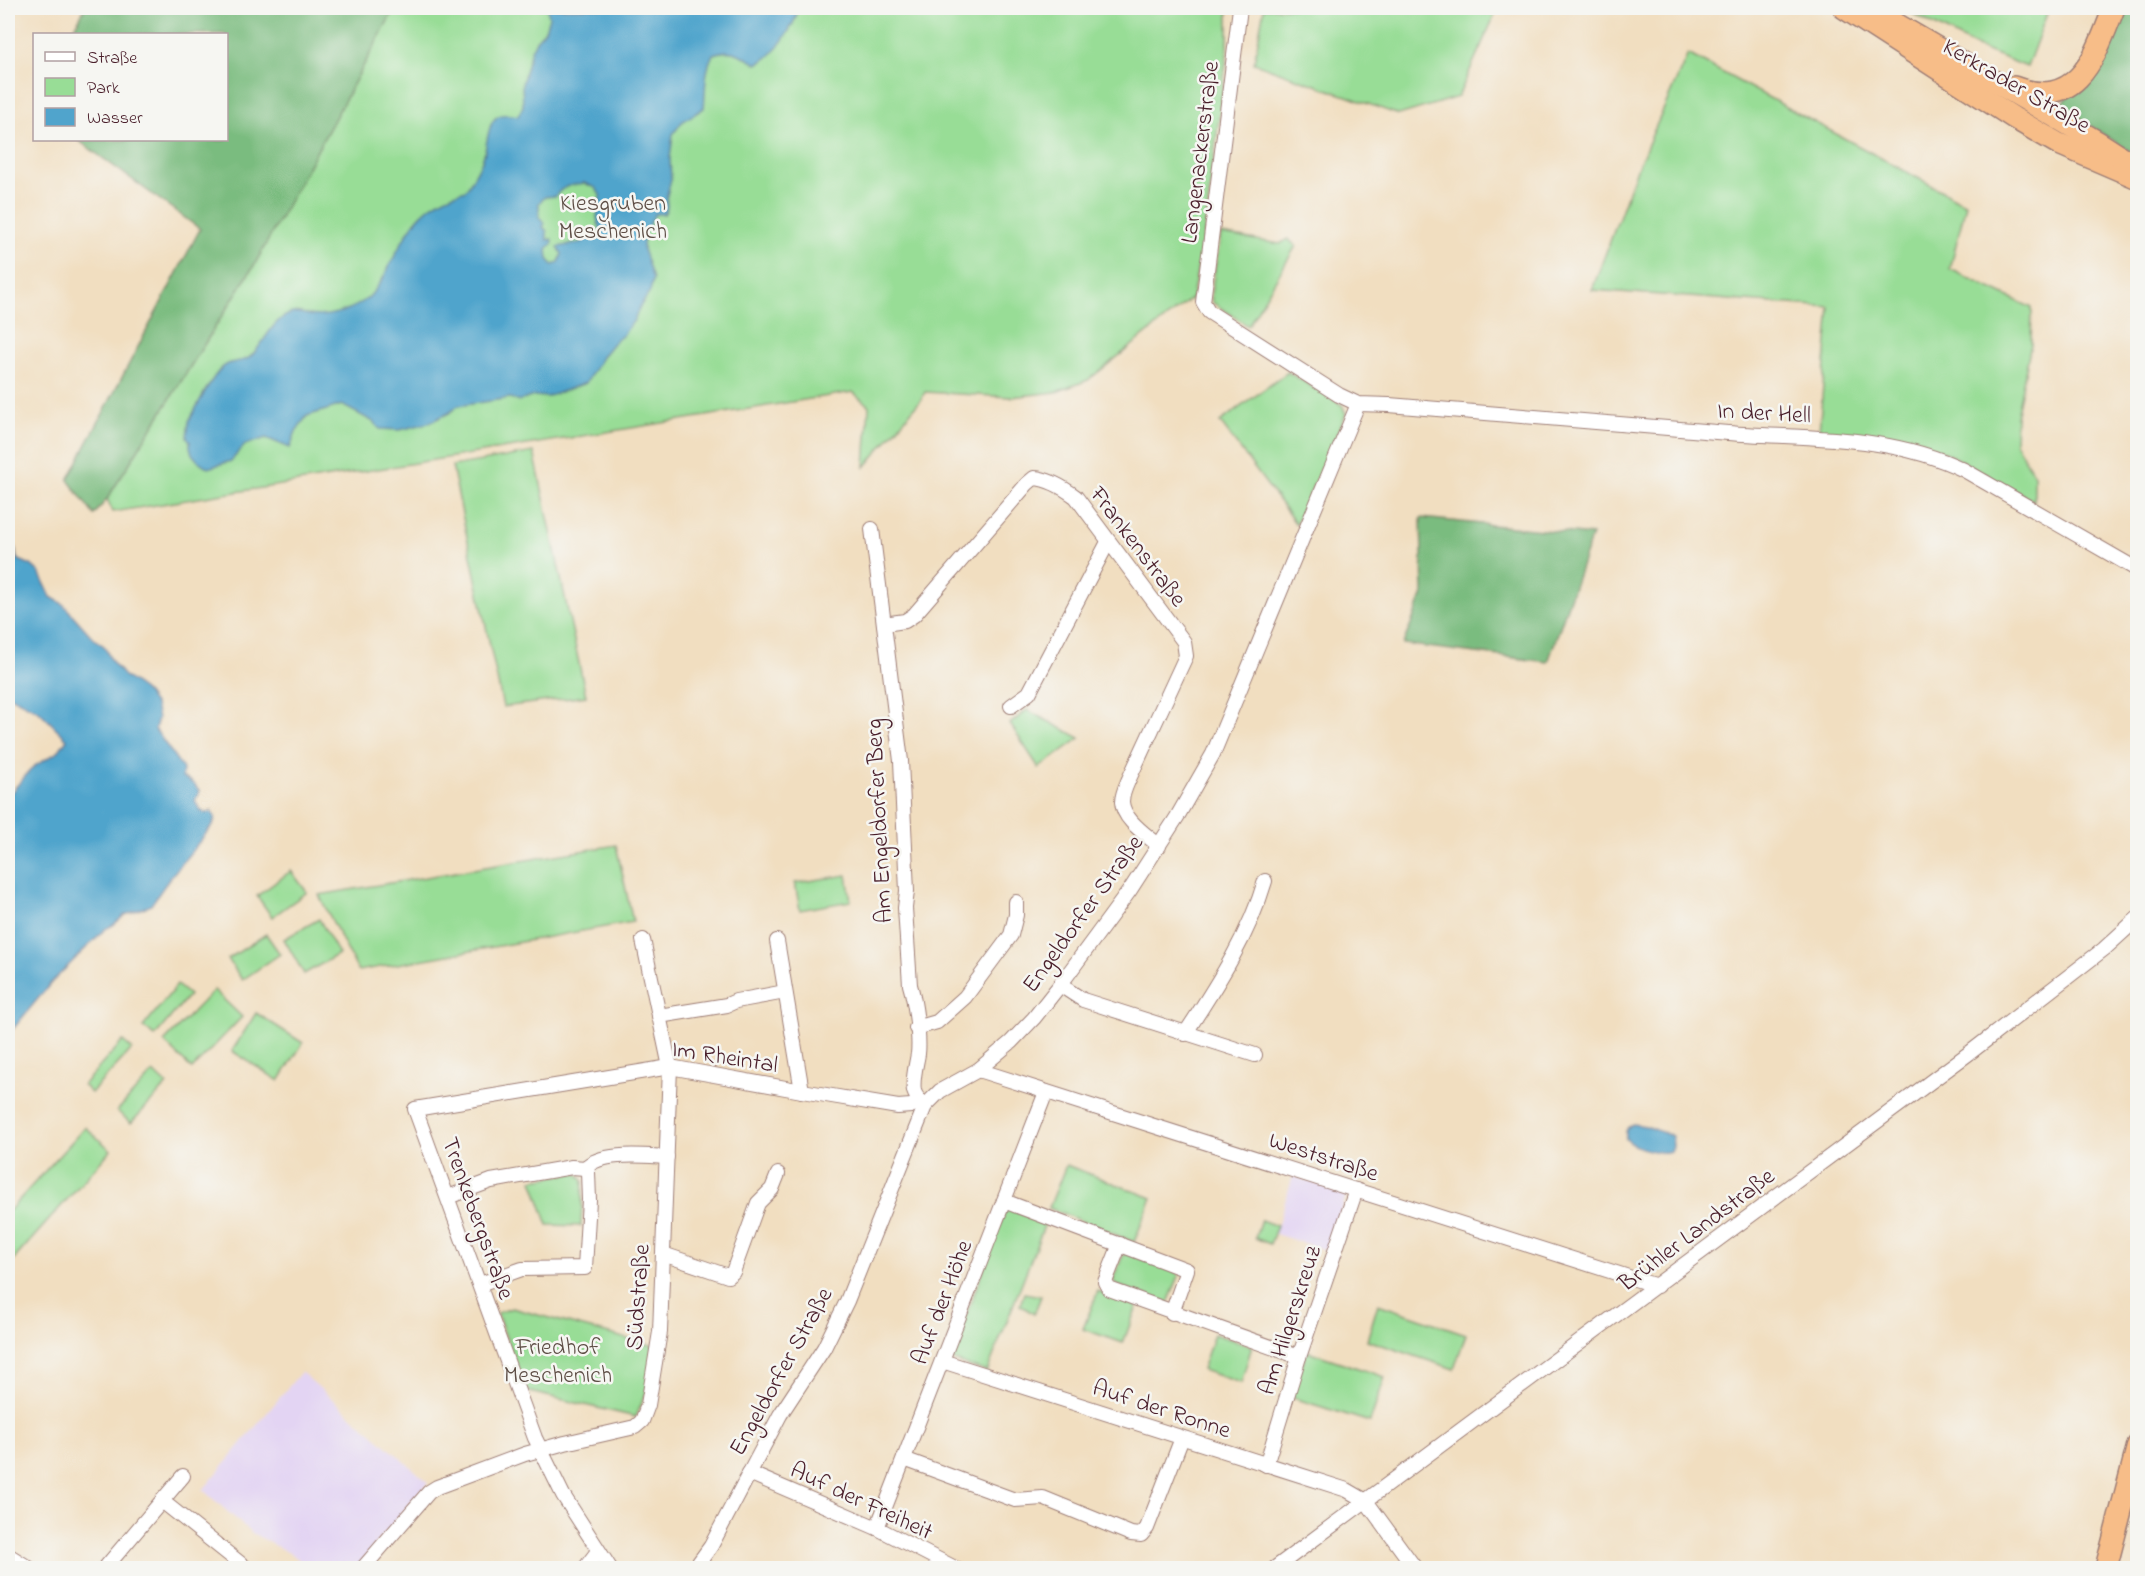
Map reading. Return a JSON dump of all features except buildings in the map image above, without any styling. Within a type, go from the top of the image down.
[{"type":"highway","name":"Kerkrader Straße","points":[[1844,8],[2014,118],[2059,144],[2138,178]]},
{"type":"highway","name":"Kerkrader Straße","points":[[1869,8],[2138,167]]},
{"type":"highway","points":[[1982,73],[2032,92],[2048,93],[2063,89],[2080,76],[2093,59],[2114,8]]},
{"type":"highway","points":[[2106,1569],[2138,1445]]},
{"type":"street","name":"Langenackerstraße","points":[[1240,8],[1203,302],[1209,312],[1358,404]]},
{"type":"street","name":"Engeldorfer Straße","points":[[695,1569],[711,1546],[780,1415],[824,1348],[847,1301],[922,1104],[978,1070],[1011,1042],[1060,985],[1159,846],[1213,754],[1358,404]]},
{"type":"street","name":"In der Hell","points":[[1358,404],[1751,435],[1823,438],[1904,448],[1935,457],[1964,470],[2138,570]]},
{"type":"street","name":"Frankenstraße","points":[[885,624],[905,621],[915,615],[1034,478],[1043,478],[1076,497],[1184,642],[1186,648],[1186,656],[1122,798],[1122,806],[1126,815],[1159,846]]},
{"type":"street","name":"Am Engeldorfer Berg","points":[[872,529],[901,761],[907,891],[905,908],[910,985],[914,997],[918,1053],[915,1064],[914,1091],[922,1104]]},
{"type":"street","points":[[1011,706],[1029,693],[1108,542]]},
{"type":"street","points":[[1185,1034],[1222,976],[1256,908],[1265,881]]},
{"type":"street","points":[[916,1028],[938,1022],[965,997],[1011,935],[1016,915],[1016,902]]},
{"type":"street","name":"Brühler Landstraße","points":[[1275,1569],[1862,1133],[2095,956],[2138,918]]},
{"type":"street","name":"Südstraße","points":[[363,1569],[429,1492],[451,1481],[525,1454],[635,1428],[642,1421],[652,1392],[660,1332],[670,1066],[642,940]]},
{"type":"street","points":[[777,941],[802,1091]]},
{"type":"street","points":[[1060,985],[1083,1000],[1255,1055]]},
{"type":"street","points":[[659,1016],[785,993]]},
{"type":"street","name":"Im Rheintal","points":[[415,1109],[670,1066],[898,1107],[922,1104]]},
{"type":"street","name":"Weststraße","points":[[978,1070],[1657,1286]]},
{"type":"street","name":"Auf der Höhe","points":[[877,1528],[1046,1092]]},
{"type":"street","name":"Trenkebergstraße","points":[[415,1109],[540,1450],[563,1495],[610,1569]]},
{"type":"street","points":[[448,1197],[491,1181],[572,1167],[585,1168],[595,1161],[625,1156],[667,1157]]},
{"type":"street","points":[[480,1284],[522,1269],[585,1268],[589,1200],[588,1172],[585,1168]]},
{"type":"street","points":[[663,1254],[728,1276],[733,1272],[758,1203],[772,1189],[778,1174]]},
{"type":"street","name":"Am Hilgerskreuz","points":[[1266,1465],[1299,1357],[1356,1190]]},
{"type":"street","points":[[1004,1201],[1187,1270],[1172,1313]]},
{"type":"street","points":[[1120,1244],[1105,1282],[1106,1286],[1172,1313],[1299,1357]]},
{"type":"street","name":"Auf der Ronne","points":[[942,1361],[1347,1490],[1366,1501]]},
{"type":"street","points":[[904,1459],[1015,1500],[1043,1498],[1131,1534],[1141,1535],[1147,1528],[1182,1438]]},
{"type":"street","name":"Auf der Freiheit","points":[[749,1473],[877,1528],[956,1569]]},
{"type":"street","points":[[105,1569],[183,1476]]},
{"type":"street","points":[[162,1501],[246,1569]]},
{"type":"street","points":[[1366,1501],[1415,1569]]},
{"type":"street","points":[[585,1569],[598,1551]]},
{"type":"street","points":[[8,1555],[29,1569]]},
{"type":"shaded area","points":[[1293,1176],[1346,1195],[1329,1251],[1275,1234]]},
{"type":"shaded area","points":[[301,1372],[428,1482],[356,1568],[309,1568],[293,1555],[252,1533],[203,1490]]},
{"type":"green space","points":[[85,8],[395,8],[256,262],[107,499],[94,515],[68,480],[200,229],[79,141],[228,141],[228,33],[72,33]]},
{"type":"green space","name":"Kiesgruben Meschenich","points":[[395,8],[1228,8],[1228,47],[1205,228],[1192,298],[1088,380],[1056,392],[1011,397],[925,392],[865,467],[869,406],[853,392],[113,512],[107,499],[256,262]]},
{"type":"green space","points":[[1264,8],[1498,8],[1458,97],[1399,115],[1254,63]]},
{"type":"green space","points":[[1902,8],[2049,8],[2027,67],[1977,47]]},
{"type":"green space","points":[[2123,8],[2137,8],[2137,156],[2061,107]]},
{"type":"green space","points":[[1688,54],[1966,204],[1950,269],[2032,308],[2031,344],[2016,417],[2015,442],[2034,475],[2034,501],[1947,453],[1895,438],[1819,431],[1830,307],[1592,290],[1637,169]]},
{"type":"green space","points":[[1221,234],[1280,244],[1288,239],[1296,246],[1248,326],[1212,302],[1211,293]]},
{"type":"green space","points":[[1288,372],[1342,405],[1346,414],[1296,524],[1220,422]]},
{"type":"green space","points":[[534,452],[586,696],[503,707],[452,466]]},
{"type":"green space","points":[[1421,518],[1592,535],[1548,662],[1403,644],[1423,594]]},
{"type":"green space","points":[[1027,710],[1080,738],[1039,768],[1010,724]]},
{"type":"green space","points":[[616,845],[633,922],[358,971],[319,895]]},
{"type":"green space","points":[[291,871],[307,892],[272,917],[257,896]]},
{"type":"green space","points":[[847,875],[851,901],[800,910],[795,883]]},
{"type":"green space","points":[[319,919],[339,954],[304,974],[284,939]]},
{"type":"green space","points":[[266,934],[280,954],[242,980],[228,959]]},
{"type":"green space","points":[[177,985],[189,995],[155,1036],[143,1027]]},
{"type":"green space","points":[[214,990],[242,1017],[192,1069],[164,1042]]},
{"type":"green space","points":[[256,1013],[303,1043],[279,1081],[232,1051]]},
{"type":"green space","points":[[123,1041],[132,1049],[91,1093],[83,1085]]},
{"type":"green space","points":[[153,1072],[167,1085],[131,1123],[117,1111]]},
{"type":"green space","points":[[85,1127],[111,1150],[8,1266],[8,1212]]},
{"type":"green space","points":[[1066,1165],[1152,1198],[1134,1242],[1049,1208]]},
{"type":"green space","points":[[574,1173],[579,1175],[583,1181],[581,1226],[548,1225],[532,1180]]},
{"type":"green space","points":[[1006,1209],[1046,1221],[987,1372],[954,1361],[951,1355]]},
{"type":"green space","points":[[1261,1220],[1277,1226],[1270,1244],[1255,1238]]},
{"type":"green space","points":[[1127,1253],[1178,1273],[1179,1276],[1168,1303],[1116,1285],[1113,1279],[1123,1255]]},
{"type":"green space","points":[[1098,1291],[1137,1306],[1123,1343],[1083,1329]]},
{"type":"green space","points":[[1024,1293],[1041,1296],[1034,1314],[1020,1305]]},
{"type":"green space","points":[[1378,1304],[1466,1334],[1454,1369],[1367,1340]]},
{"type":"green space","name":"Friedhof Meschenich","points":[[512,1308],[654,1346],[646,1393],[636,1417],[526,1391],[497,1313]]},
{"type":"green space","points":[[1214,1334],[1252,1346],[1241,1383],[1202,1370]]},
{"type":"green space","points":[[1307,1351],[1385,1377],[1370,1422],[1290,1397]]},
{"type":"water","points":[[547,8],[799,8],[793,23],[777,48],[757,64],[731,52],[713,54],[707,74],[704,108],[682,122],[673,134],[667,208],[664,214],[655,214],[644,234],[643,249],[653,279],[650,292],[639,308],[635,319],[604,354],[586,383],[547,397],[534,396],[519,401],[510,398],[458,406],[428,423],[400,430],[380,429],[372,421],[342,405],[307,416],[296,431],[290,448],[266,438],[245,445],[231,461],[208,468],[197,460],[192,454],[187,437],[189,421],[221,369],[229,363],[245,360],[251,356],[274,326],[285,316],[296,312],[317,316],[333,314],[363,302],[379,285],[405,237],[420,216],[439,201],[466,190],[483,159],[491,124],[500,115],[518,116],[523,106],[522,84],[531,50],[545,30],[549,17]],"holes":[[[584,183],[596,188],[600,195],[597,215],[599,235],[591,236],[582,242],[558,247],[562,254],[559,262],[553,265],[548,259],[547,249],[553,243],[552,239],[547,240],[547,231],[543,227],[545,223],[539,217],[539,203],[545,197],[556,196],[572,185]]]},
{"type":"water","points":[[8,505],[13,518],[9,542],[15,548],[17,559],[31,565],[39,572],[51,597],[63,604],[94,639],[104,646],[111,660],[123,675],[144,690],[155,705],[158,718],[155,729],[183,769],[182,777],[193,783],[200,791],[195,801],[201,811],[206,813],[212,811],[215,818],[213,825],[151,905],[125,915],[105,929],[51,983],[8,1035],[8,796],[33,767],[58,752],[67,739],[39,711],[8,695]]},
{"type":"water","points":[[1633,1124],[1646,1126],[1672,1136],[1671,1151],[1654,1151],[1630,1142],[1626,1139],[1626,1132]]}]
